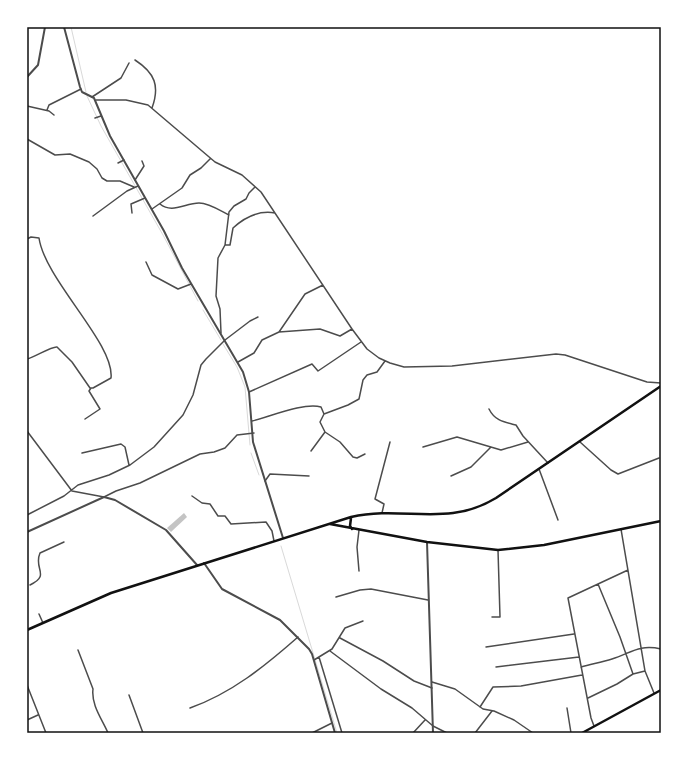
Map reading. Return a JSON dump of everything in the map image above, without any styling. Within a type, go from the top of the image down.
[{"type":"main road","points":[[27,630],[112,593],[196,565],[352,517],[382,513],[434,515],[466,512],[488,503],[661,386]]},
{"type":"main road","points":[[352,517],[350,523],[352,529]]},
{"type":"main road","points":[[329,524],[427,542],[498,550],[533,547],[661,521]]},
{"type":"main road","points":[[582,733],[661,690]]},
{"type":"street","points":[[27,77],[38,65],[46,27]]},
{"type":"street","points":[[64,27],[81,89],[95,100],[100,116],[135,180],[136,187]]},
{"type":"street","points":[[135,60],[147,68],[153,79],[156,93],[152,108]]},
{"type":"street","points":[[92,97],[118,81],[130,63]]},
{"type":"street","points":[[47,110],[49,105],[81,89]]},
{"type":"street","points":[[95,100],[126,100],[144,104],[152,108],[210,159],[242,175],[256,187],[268,201],[274,213],[352,329],[370,352],[385,362],[404,366],[452,366],[556,354],[565,355],[647,382],[661,383]]},
{"type":"street","points":[[27,106],[47,110],[54,115]]},
{"type":"street","points":[[95,118],[100,116]]},
{"type":"street","points":[[27,139],[55,155],[70,154],[89,162],[97,169],[102,178],[107,181],[120,181],[136,187],[145,198],[191,284],[238,362],[246,379],[249,392],[254,442],[283,538]]},
{"type":"street","points":[[152,209],[182,188],[190,175],[201,168],[210,159]]},
{"type":"street","points":[[118,163],[124,160]]},
{"type":"street","points":[[135,180],[143,170],[144,166],[142,161]]},
{"type":"street","points":[[93,216],[136,187]]},
{"type":"street","points":[[221,333],[220,309],[216,296],[218,280],[216,268],[218,258],[225,245],[229,215],[234,206],[246,199],[256,187]]},
{"type":"street","points":[[132,213],[131,204],[145,198]]},
{"type":"street","points":[[159,204],[165,209],[170,209],[200,203],[229,215]]},
{"type":"street","points":[[225,245],[230,245],[233,228],[246,218],[265,211],[274,213]]},
{"type":"street","points":[[27,239],[31,237],[39,238],[46,260],[92,332],[108,362],[111,378],[91,388]]},
{"type":"street","points":[[146,262],[152,275],[165,283],[178,289],[191,284]]},
{"type":"street","points":[[279,332],[305,294],[323,284]]},
{"type":"street","points":[[27,515],[72,491],[78,484],[110,474],[129,465],[154,447],[182,415],[193,395],[201,365],[224,340],[250,321],[258,318]]},
{"type":"street","points":[[238,362],[254,353],[262,340],[279,332],[320,329],[340,336],[352,329]]},
{"type":"street","points":[[249,392],[312,364],[318,371],[362,342]]},
{"type":"street","points":[[27,359],[41,354],[53,346],[57,346],[91,388],[89,391],[100,409],[85,420]]},
{"type":"street","points":[[365,454],[354,458],[340,442],[325,432],[320,422],[324,414],[359,399],[363,380],[367,375],[377,372],[385,362]]},
{"type":"street","points":[[252,421],[308,406],[321,407],[324,414]]},
{"type":"street","points":[[489,409],[492,415],[501,422],[516,425],[528,442],[548,463]]},
{"type":"street","points":[[27,431],[72,491],[115,500],[166,530],[196,565]]},
{"type":"street","points":[[311,451],[325,432]]},
{"type":"street","points":[[27,532],[116,491],[140,483],[200,454],[214,452],[225,448],[235,437],[253,433]]},
{"type":"street","points":[[423,447],[457,437],[501,450],[528,442]]},
{"type":"street","points":[[382,513],[384,504],[375,498],[390,442]]},
{"type":"street","points":[[580,442],[611,470],[618,474],[659,458]]},
{"type":"street","points":[[82,453],[121,444],[125,447],[129,465]]},
{"type":"street","points":[[451,476],[471,467],[491,447]]},
{"type":"street","points":[[539,469],[558,520]]},
{"type":"street","points":[[265,480],[270,474],[309,476]]},
{"type":"street","points":[[192,496],[195,496],[202,503],[210,504],[218,516],[225,516],[231,524],[266,522],[272,531],[274,541]]},
{"type":"street","points":[[621,529],[645,671],[648,683],[654,694]]},
{"type":"street","points":[[359,530],[357,547],[359,571]]},
{"type":"street","points":[[30,585],[41,578],[38,559],[40,553],[64,542]]},
{"type":"street","points":[[427,542],[434,733]]},
{"type":"street","points":[[492,617],[500,617],[498,550]]},
{"type":"street","points":[[203,563],[222,589],[276,617],[309,649],[314,660],[335,733]]},
{"type":"street","points":[[594,726],[591,718],[568,598],[628,570]]},
{"type":"street","points":[[598,584],[633,674]]},
{"type":"street","points":[[336,597],[360,590],[371,589],[429,601]]},
{"type":"street","points":[[39,614],[43,623]]},
{"type":"street","points":[[314,660],[330,651],[340,638],[345,628],[363,621]]},
{"type":"street","points":[[486,647],[574,634]]},
{"type":"street","points":[[190,708],[209,701],[239,684],[265,666],[298,637]]},
{"type":"street","points":[[340,638],[383,661],[414,681],[432,688]]},
{"type":"street","points":[[581,667],[614,659],[631,650],[641,648],[661,648]]},
{"type":"street","points":[[78,650],[93,689],[93,696],[98,714],[108,733]]},
{"type":"street","points":[[330,651],[381,688],[412,708],[433,726],[447,733]]},
{"type":"street","points":[[318,657],[342,733]]},
{"type":"street","points":[[496,667],[579,657]]},
{"type":"street","points":[[588,698],[617,684],[633,674],[645,671]]},
{"type":"street","points":[[480,707],[493,687],[521,686],[583,675]]},
{"type":"street","points":[[432,682],[455,689],[480,707],[514,720],[533,733]]},
{"type":"street","points":[[27,685],[46,733]]},
{"type":"street","points":[[129,694],[143,733]]},
{"type":"street","points":[[567,708],[571,733]]},
{"type":"street","points":[[475,733],[492,711]]},
{"type":"street","points":[[27,720],[39,715]]},
{"type":"street","points":[[413,733],[426,720]]},
{"type":"street","points":[[312,733],[332,723]]},
{"type":"building","points":[[184,513],[187,517],[171,532],[167,528]]},
{"type":"waterway","points":[[71,27],[86,92]]},
{"type":"waterway","points":[[87,96],[101,126],[163,235],[198,301]]},
{"type":"waterway","points":[[203,310],[221,340]]},
{"type":"waterway","points":[[223,344],[237,367],[245,387],[250,445]]},
{"type":"waterway","points":[[251,453],[259,475]]},
{"type":"waterway","points":[[281,546],[337,733]]}]
